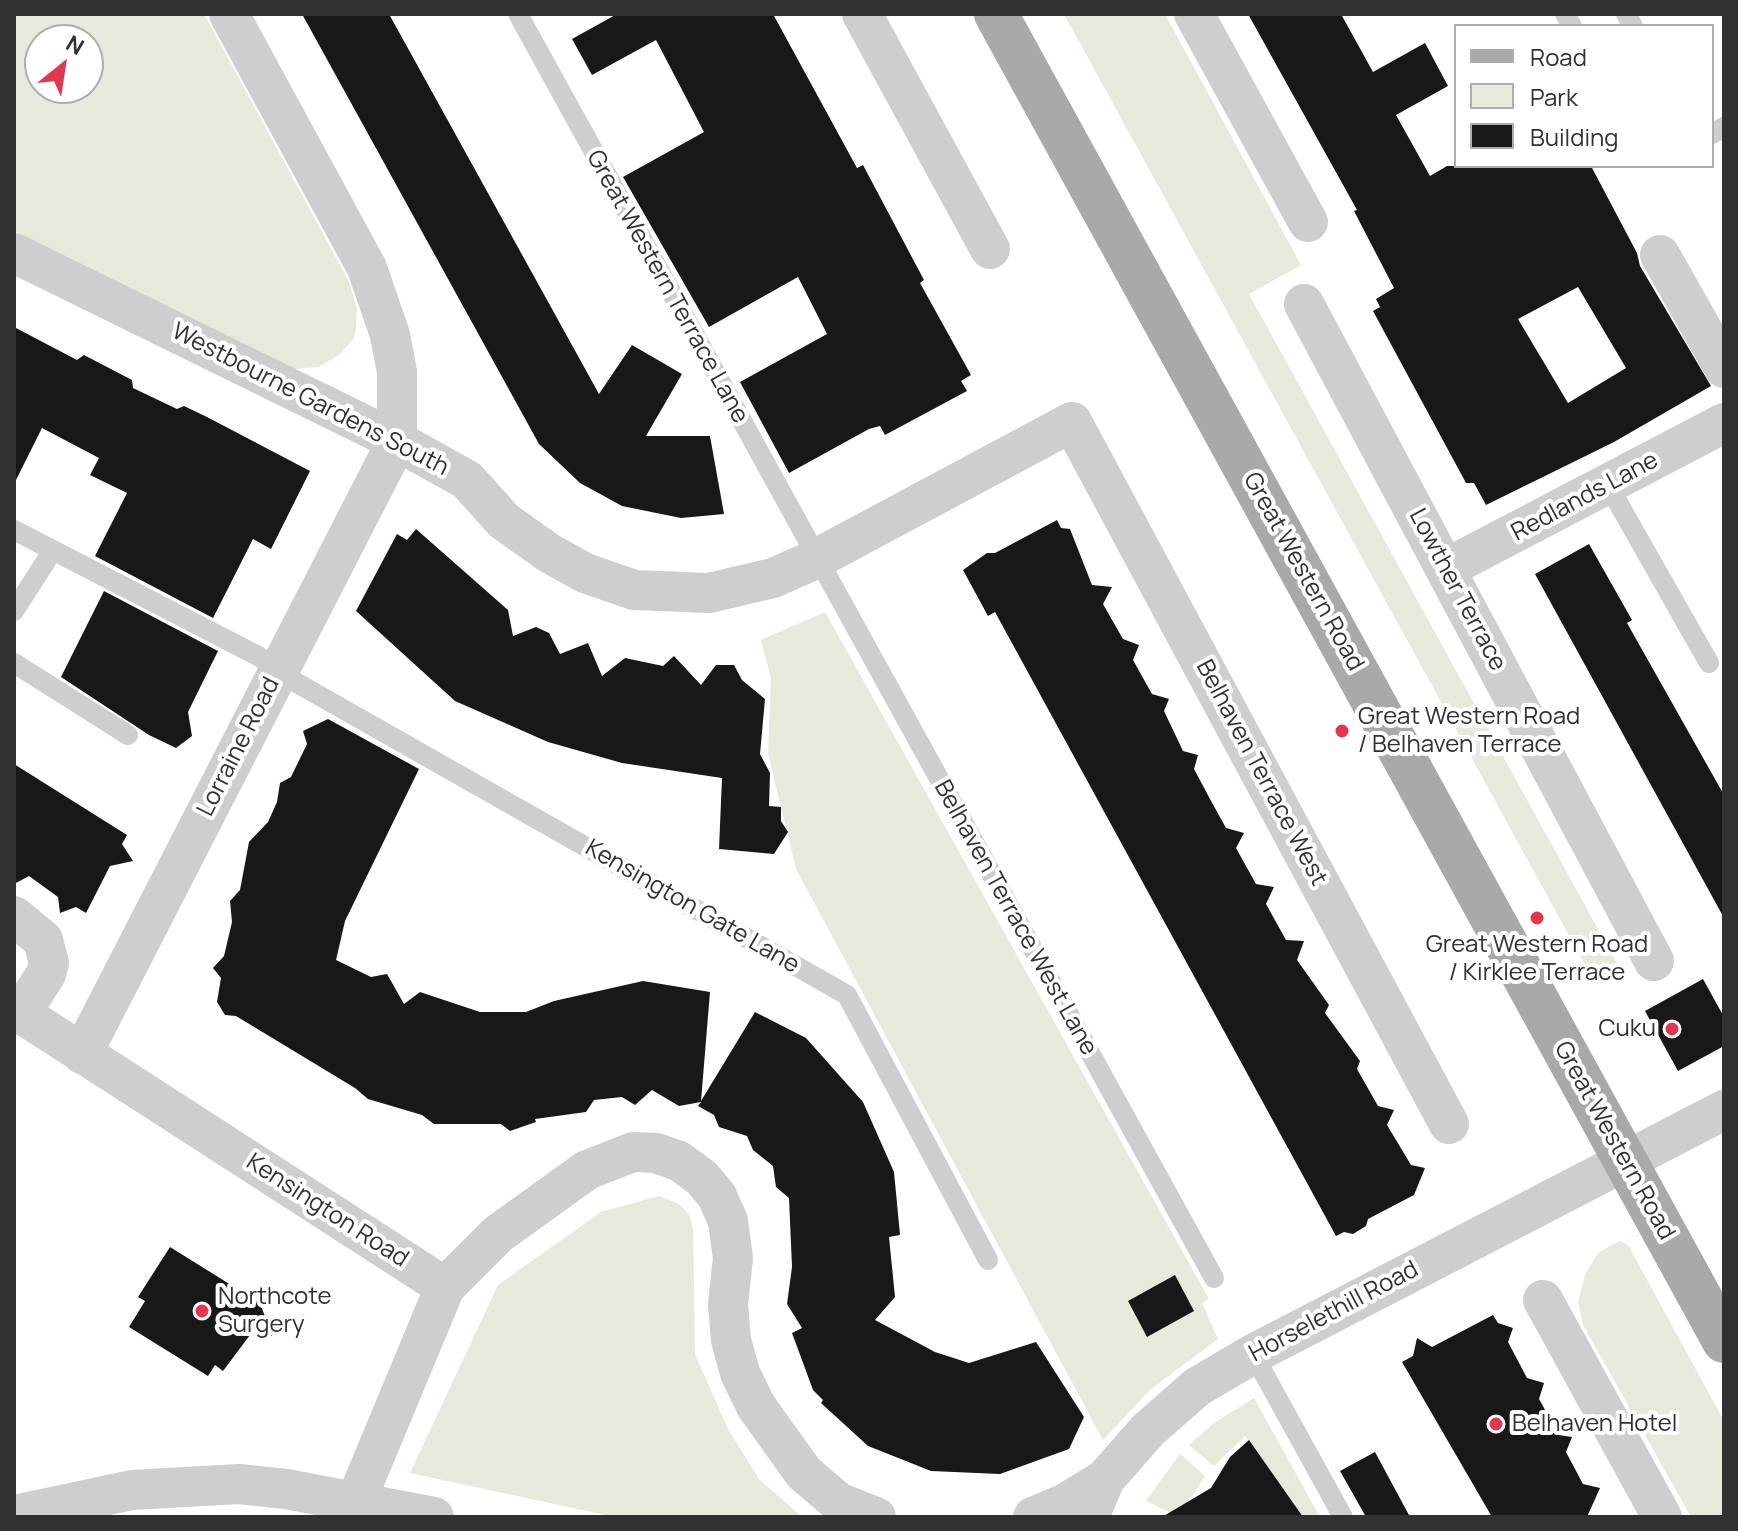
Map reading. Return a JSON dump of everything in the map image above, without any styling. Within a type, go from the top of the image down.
[{"type":"main road","name":"Great Western Road","points":[[996,14],[1724,1341]]},
{"type":"street","points":[[229,14],[367,268],[397,372],[397,441]]},
{"type":"street","points":[[862,14],[990,249]]},
{"type":"street","points":[[1194,14],[1308,222]]},
{"type":"street","name":"Westbourne Gardens South","points":[[14,253],[397,441],[467,480],[504,521],[549,553],[585,573],[634,590],[709,593],[773,578],[816,559],[1072,422]]},
{"type":"street","points":[[1660,255],[1724,368]]},
{"type":"street","name":"Lowther Terrace","points":[[1304,304],[1654,961]]},
{"type":"street","name":"Belhaven Terrace West","points":[[1072,422],[1449,1124]]},
{"type":"street","name":"Redlands Lane","points":[[1445,569],[1724,423]]},
{"type":"street","name":"Lorraine Road","points":[[82,1054],[397,441]]},
{"type":"street","points":[[14,916],[43,940],[49,963],[46,974],[18,1011]]},
{"type":"street","name":"Kensington Road","points":[[18,1011],[445,1287]]},
{"type":"street","name":"Horselethill Road","points":[[1089,1517],[1105,1479],[1148,1430],[1197,1387],[1253,1354],[1724,1110]]},
{"type":"street","points":[[356,1501],[445,1287],[498,1234],[587,1170],[633,1152],[656,1153],[679,1161],[702,1178],[717,1196],[728,1221],[733,1258],[728,1304],[731,1340],[740,1373],[756,1406],[804,1473],[838,1502],[876,1517]]},
{"type":"street","points":[[1543,1300],[1662,1517]]},
{"type":"street","points":[[1033,1517],[1064,1504],[1105,1479]]},
{"type":"street","points":[[14,1515],[118,1493],[239,1484],[356,1501],[434,1517]]},
{"type":"lane","name":"Great Western Terrace Lane","points":[[518,14],[816,559]]},
{"type":"lane","points":[[1608,485],[1709,663]]},
{"type":"lane","name":"Kensington Gate Lane","points":[[14,530],[258,656],[278,671],[847,995],[988,1260]]},
{"type":"lane","points":[[14,611],[53,550]]},
{"type":"lane","name":"Belhaven Terrace West Lane","points":[[816,559],[1214,1278]]},
{"type":"lane","points":[[14,663],[128,735]]},
{"type":"lane","points":[[1253,1354],[1343,1517]]},
{"type":"green space","points":[[14,14],[204,14],[349,282],[357,309],[354,338],[338,356],[318,367],[293,369],[14,231]]},
{"type":"green space","points":[[1064,14],[1165,14],[1301,265],[1249,294],[1620,969],[1595,983]]},
{"type":"green space","points":[[825,612],[1209,1299],[1202,1303],[1218,1339],[1151,1389],[1103,1440],[796,869],[768,753],[771,678],[761,640]]},
{"type":"green space","points":[[659,1196],[679,1204],[689,1214],[693,1229],[695,1354],[728,1429],[759,1479],[802,1517],[615,1517],[410,1473],[498,1285],[601,1212]]},
{"type":"green space","points":[[1619,1241],[1628,1245],[1724,1421],[1724,1517],[1691,1517],[1583,1325],[1578,1302],[1585,1275],[1598,1253]]},
{"type":"green space","points":[[1254,1398],[1320,1517],[1301,1517],[1245,1436],[1214,1466],[1189,1445],[1214,1423]]},
{"type":"green space","points":[[1180,1454],[1205,1476],[1179,1517],[1146,1501]]},
{"type":"building","points":[[302,14],[389,14],[599,394],[632,345],[682,374],[646,436],[710,436],[724,514],[681,518],[622,506],[580,483],[539,444]]},
{"type":"building","points":[[617,14],[773,14],[857,168],[863,165],[924,280],[920,283],[971,375],[961,381],[967,391],[885,435],[880,426],[869,429],[789,473],[740,382],[827,334],[798,277],[709,327],[623,177],[704,132],[656,40],[592,75],[572,39]]},
{"type":"building","points":[[1248,14],[1341,14],[1373,72],[1425,43],[1448,86],[1396,115],[1430,176],[1447,166],[1592,168],[1637,253],[1640,266],[1711,386],[1614,442],[1486,505],[1474,483],[1466,483],[1373,311],[1380,307],[1376,299],[1394,288],[1354,211],[1357,210]],"holes":[[[1578,287],[1626,368],[1568,403],[1518,319]]]},
{"type":"building","points":[[14,327],[77,360],[84,355],[132,380],[133,388],[177,409],[184,406],[310,471],[271,549],[253,539],[213,618],[95,556],[127,493],[90,475],[99,458],[42,428],[14,484]]},
{"type":"building","points":[[1057,520],[1061,528],[1070,529],[1092,585],[1112,587],[1103,604],[1123,639],[1139,645],[1133,660],[1152,694],[1169,699],[1164,711],[1183,751],[1198,755],[1194,769],[1226,828],[1244,833],[1236,848],[1256,884],[1274,887],[1266,904],[1286,940],[1304,941],[1297,960],[1329,1005],[1325,1013],[1360,1061],[1357,1069],[1378,1106],[1394,1110],[1387,1125],[1411,1165],[1425,1168],[1414,1195],[1368,1219],[1366,1226],[1353,1234],[1344,1232],[1336,1236],[995,612],[988,616],[963,570],[987,553],[995,553]]},
{"type":"building","points":[[416,529],[508,610],[513,636],[536,627],[549,633],[560,654],[588,643],[602,676],[625,658],[663,666],[674,656],[701,685],[716,665],[734,665],[742,680],[765,699],[760,754],[770,773],[769,806],[781,807],[781,821],[788,832],[774,854],[719,849],[722,778],[622,763],[548,742],[455,701],[356,611],[397,534],[407,540]]},
{"type":"building","points":[[1589,544],[1632,620],[1627,623],[1724,795],[1724,918],[1535,574]]},
{"type":"building","points":[[104,591],[218,651],[188,712],[192,736],[176,748],[149,735],[61,677]]},
{"type":"building","points":[[328,719],[419,769],[345,921],[336,960],[371,977],[387,974],[404,1004],[420,992],[480,1012],[526,1012],[554,1001],[643,981],[710,992],[701,1101],[755,1012],[806,1038],[863,1102],[894,1172],[900,1235],[889,1237],[895,1297],[875,1320],[935,1352],[969,1363],[1036,1342],[1084,1417],[1069,1449],[1000,1474],[931,1471],[868,1446],[821,1403],[823,1400],[813,1390],[792,1333],[802,1328],[787,1304],[792,1267],[789,1198],[776,1187],[773,1166],[753,1150],[747,1136],[719,1127],[714,1115],[698,1106],[701,1102],[679,1106],[652,1090],[635,1105],[622,1097],[594,1100],[586,1112],[535,1119],[536,1122],[510,1131],[501,1124],[434,1124],[422,1115],[368,1099],[236,1016],[225,1015],[217,1002],[221,978],[213,968],[224,956],[232,922],[230,901],[240,890],[249,842],[268,822],[277,802],[280,783],[291,777],[307,744],[303,731]]},
{"type":"building","points":[[14,764],[127,835],[122,844],[133,861],[110,866],[86,913],[76,907],[60,913],[58,897],[29,876],[14,884]]},
{"type":"building","points":[[1703,979],[1724,1017],[1724,1046],[1678,1071],[1645,1011]]},
{"type":"building","name":"Northcote Surgery","points":[[170,1247],[260,1303],[272,1336],[250,1335],[223,1371],[215,1365],[208,1376],[129,1327],[145,1301],[138,1297]]},
{"type":"building","points":[[1175,1275],[1194,1311],[1147,1337],[1128,1301]]},
{"type":"building","points":[[1493,1315],[1498,1323],[1513,1328],[1508,1342],[1527,1378],[1544,1383],[1539,1399],[1559,1435],[1572,1437],[1566,1452],[1583,1484],[1600,1488],[1587,1517],[1492,1517],[1402,1362],[1413,1356],[1417,1338],[1432,1347]]},
{"type":"building","points":[[1249,1440],[1303,1517],[1162,1517],[1211,1488],[1230,1457]]},
{"type":"building","points":[[1375,1452],[1410,1517],[1366,1517],[1340,1471]]},
{"type":"place","name":"Great Western Road / Belhaven Terrace","points":[[1342,731]]},
{"type":"place","name":"Great Western Road / Kirklee Terrace","points":[[1537,918]]},
{"type":"place","name":"Cuku","points":[[1672,1029]]},
{"type":"place","name":"Northcote Surgery","points":[[202,1311]]},
{"type":"place","name":"Belhaven Hotel","points":[[1496,1424]]}]
